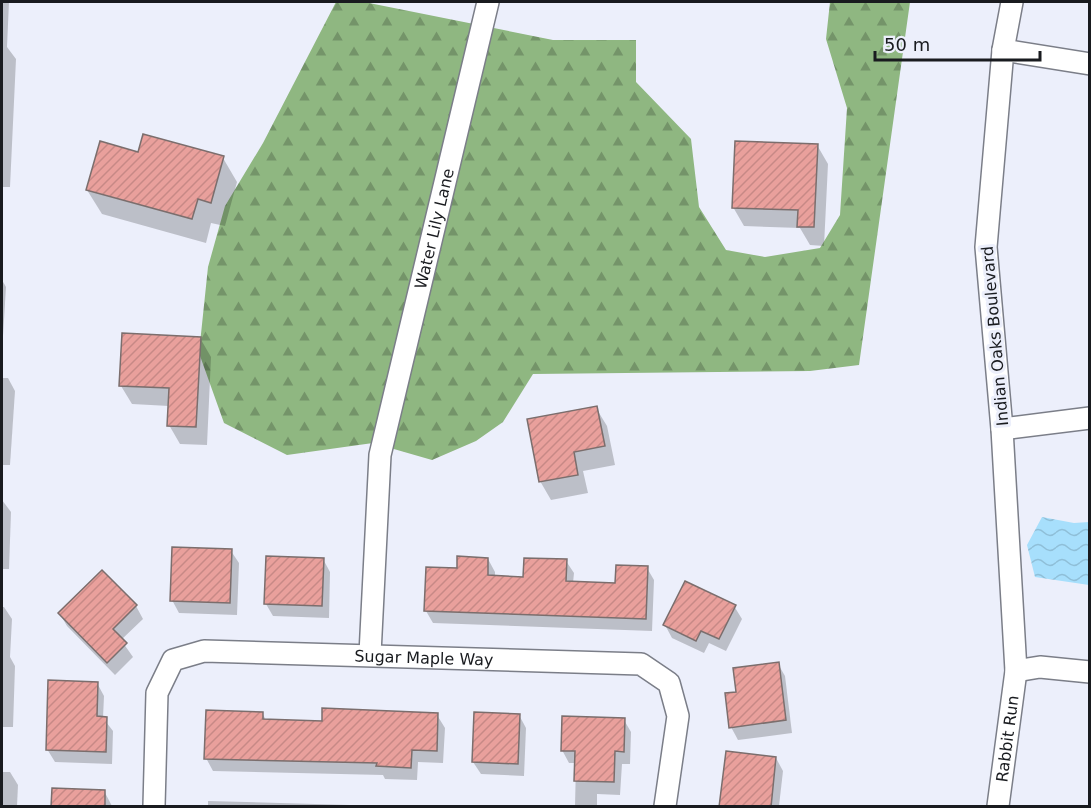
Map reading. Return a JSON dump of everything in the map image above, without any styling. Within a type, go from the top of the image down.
[{"type":"street","name":"Water Lily Lane","points":[[370,654],[380,455],[488,2]]},
{"type":"street","name":"Indian Oaks Boulevard","points":[[1012,2],[1003,50],[986,247],[1002,429],[1016,671]]},
{"type":"street","points":[[1003,50],[1089,64]]},
{"type":"street","points":[[1002,429],[1089,418]]},
{"type":"street","name":"Sugar Maple Way","points":[[154,807],[157,693],[173,660],[204,651],[370,654],[641,664],[669,683],[678,716],[665,807]]},
{"type":"street","points":[[1016,671],[1040,667],[1089,672]]},
{"type":"street","name":"Rabbit Run","points":[[999,807],[1016,671]]},
{"type":"green space","points":[[336,2],[364,2],[553,40],[636,40],[636,82],[691,139],[699,207],[726,250],[765,257],[820,248],[840,215],[847,108],[826,39],[830,2],[910,2],[859,365],[810,371],[533,374],[503,422],[476,441],[432,460],[373,443],[287,455],[224,423],[199,353],[208,267],[225,206],[263,143]]},
{"type":"water","points":[[1042,517],[1074,523],[1089,522],[1089,585],[1035,577],[1027,545]]},
{"type":"building","points":[[143,134],[224,156],[211,203],[198,199],[192,219],[86,190],[100,141],[138,152]]},
{"type":"building","points":[[735,141],[818,144],[814,227],[797,227],[798,210],[732,208]]},
{"type":"building","points":[[122,333],[201,337],[196,427],[167,426],[169,388],[119,386]]},
{"type":"building","points":[[597,406],[605,446],[574,452],[578,475],[539,482],[527,419]]},
{"type":"building","points":[[172,547],[232,549],[230,603],[170,601]]},
{"type":"building","points":[[266,556],[324,558],[322,606],[264,604]]},
{"type":"building","points":[[457,556],[488,558],[488,575],[523,577],[524,558],[567,559],[566,581],[615,583],[616,565],[648,566],[646,619],[424,611],[426,567],[457,568]]},
{"type":"building","points":[[102,570],[137,605],[113,629],[127,643],[107,663],[58,613]]},
{"type":"building","points":[[685,581],[736,605],[719,639],[701,631],[696,641],[663,625]]},
{"type":"building","points":[[779,662],[786,720],[729,728],[725,693],[736,692],[733,668]]},
{"type":"building","points":[[48,680],[98,682],[97,716],[107,717],[106,752],[46,750]]},
{"type":"building","points":[[322,708],[438,713],[437,751],[412,750],[411,768],[376,766],[377,763],[204,759],[206,710],[263,712],[263,719],[322,721]]},
{"type":"building","points":[[474,712],[520,714],[518,764],[472,762]]},
{"type":"building","points":[[562,716],[625,718],[624,752],[615,751],[614,782],[574,781],[575,751],[561,751]]},
{"type":"building","points":[[726,751],[776,757],[771,807],[719,807]]},
{"type":"building","points":[[52,788],[105,790],[105,807],[51,807]]}]
